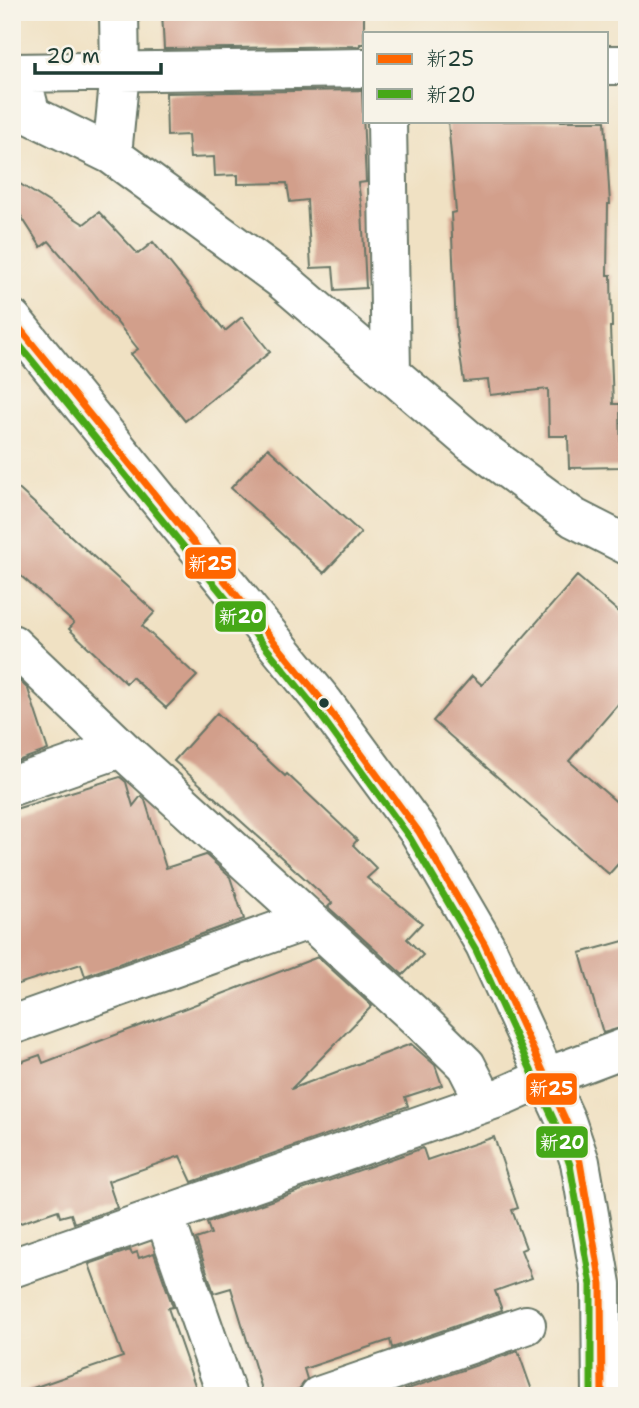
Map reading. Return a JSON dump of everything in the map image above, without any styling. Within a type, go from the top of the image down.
[{"type":"street","points":[[112,155],[120,72],[119,12]]},
{"type":"street","points":[[608,65],[627,65]]},
{"type":"street","points":[[12,75],[363,68]]},
{"type":"street","points":[[12,75],[23,85],[31,115],[112,155],[281,279],[471,442],[574,518],[627,545]]},
{"type":"street","points":[[387,122],[391,374]]},
{"type":"street","points":[[12,319],[324,703],[419,832],[485,945],[547,1077],[580,1162],[601,1284],[602,1396]]},
{"type":"street","points":[[12,644],[308,920],[423,1023],[466,1065],[485,1102]]},
{"type":"street","points":[[12,786],[121,747]]},
{"type":"street","points":[[12,1025],[308,920]]},
{"type":"street","points":[[12,1268],[504,1096],[627,1047]]},
{"type":"street","points":[[164,1214],[227,1396]]},
{"type":"street","points":[[319,1396],[526,1325]]},
{"type":"building","points":[[162,12],[364,12],[363,44],[360,46],[164,49]]},
{"type":"building","points":[[362,90],[366,182],[358,183],[366,288],[335,290],[333,267],[311,268],[307,200],[290,202],[287,183],[238,184],[238,175],[215,176],[214,157],[190,158],[188,135],[167,136],[166,93]]},
{"type":"building","points":[[448,122],[605,122],[610,204],[607,275],[611,275],[613,404],[620,404],[621,467],[569,468],[568,436],[549,436],[548,389],[490,395],[488,380],[464,382],[456,329],[451,213],[456,212]]},
{"type":"building","points":[[12,179],[84,224],[99,212],[138,254],[153,242],[225,331],[242,317],[270,352],[185,421],[131,354],[138,349],[92,291],[49,241],[41,247],[12,202]]},
{"type":"building","points":[[268,448],[361,533],[324,573],[231,488]]},
{"type":"building","points":[[12,483],[155,612],[142,626],[197,676],[166,708],[132,677],[126,683],[69,629],[74,623],[12,568]]},
{"type":"building","points":[[577,576],[627,619],[627,694],[569,761],[627,811],[627,854],[609,874],[433,721],[472,676],[482,685]]},
{"type":"building","points":[[12,674],[28,689],[48,750],[12,763]]},
{"type":"building","points":[[217,713],[357,840],[353,845],[377,869],[367,878],[422,923],[407,939],[423,955],[403,975],[328,907],[332,903],[174,761]]},
{"type":"building","points":[[120,777],[126,782],[133,806],[141,796],[145,800],[166,868],[206,855],[230,877],[244,919],[85,976],[81,964],[12,986],[12,810]]},
{"type":"building","points":[[627,940],[627,1026],[603,1033],[580,953]]},
{"type":"building","points":[[318,957],[372,1006],[291,1089],[411,1044],[435,1065],[442,1085],[405,1097],[408,1106],[192,1182],[180,1156],[108,1181],[117,1208],[74,1223],[71,1214],[60,1217],[58,1210],[12,1226],[12,1065],[40,1055],[43,1063]]},
{"type":"building","points":[[494,1137],[518,1208],[512,1210],[526,1248],[521,1250],[532,1278],[495,1291],[502,1310],[392,1348],[390,1340],[304,1369],[307,1379],[299,1389],[277,1396],[264,1396],[231,1288],[214,1293],[196,1239],[211,1234],[207,1223],[423,1148],[427,1160]]},
{"type":"building","points":[[130,1250],[132,1254],[137,1252],[139,1258],[154,1253],[173,1307],[168,1308],[196,1388],[177,1396],[28,1396],[27,1390],[123,1357],[89,1264]]},
{"type":"building","points":[[518,1351],[534,1396],[407,1396],[405,1390]]},
{"type":"transit line","name":"新25","points":[[12,319],[324,703],[419,832],[485,945],[566,1121],[580,1162],[601,1284],[602,1396]]},
{"type":"transit line","name":"新20","points":[[12,336],[316,709],[410,838],[476,950],[556,1125],[570,1165],[591,1285],[591,1396]]}]
